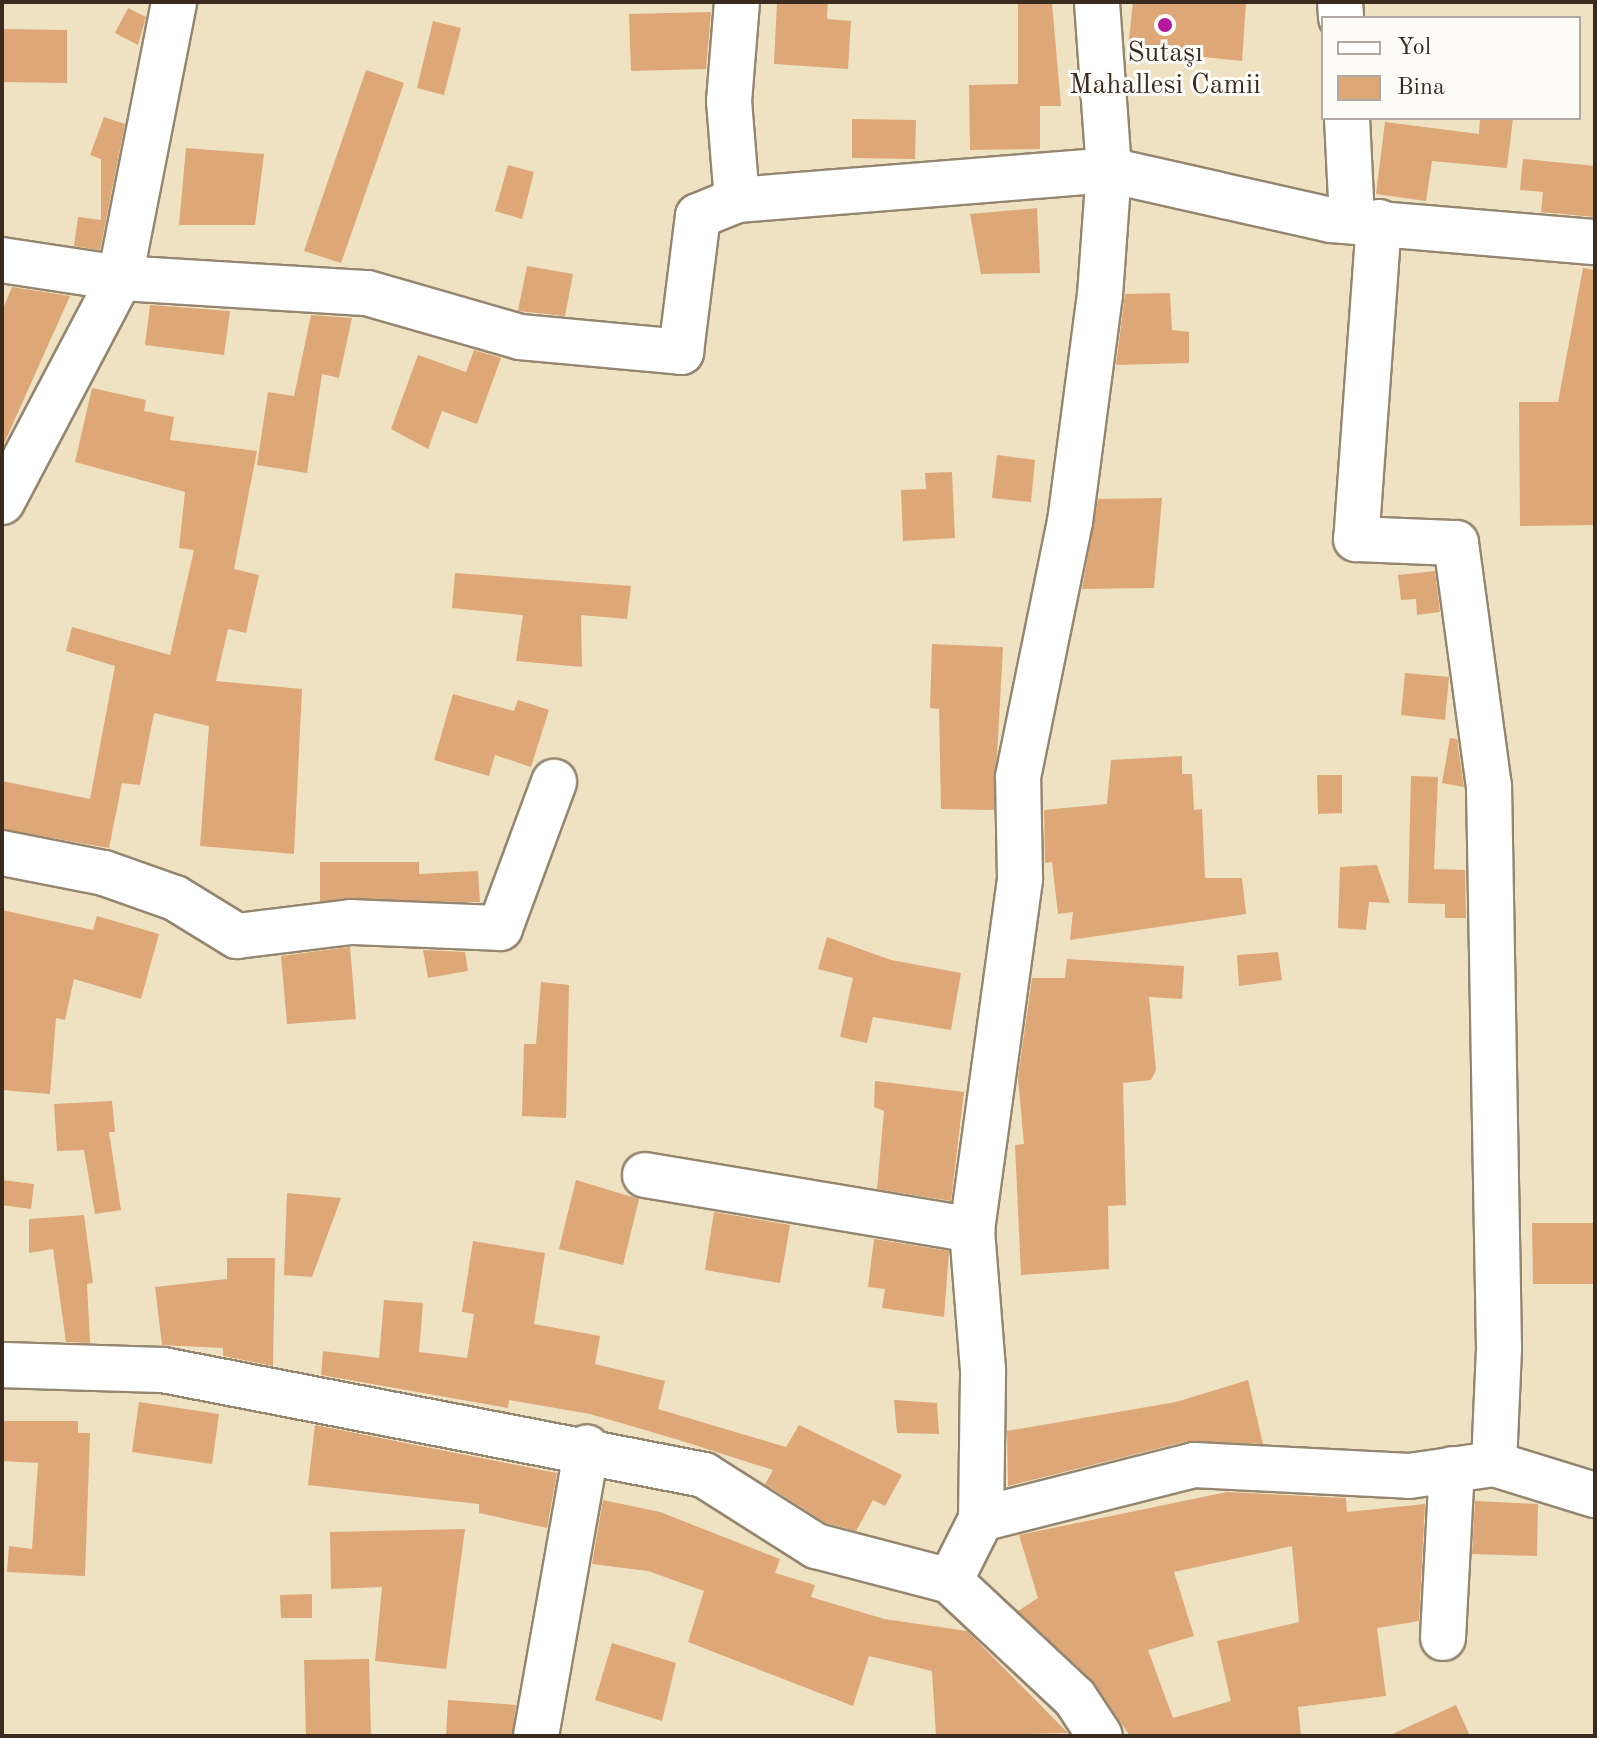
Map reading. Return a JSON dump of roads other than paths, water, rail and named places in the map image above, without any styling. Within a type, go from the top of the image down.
[{"type":"street","points":[[2,502],[120,278],[174,2]]},
{"type":"street","points":[[737,2],[729,101],[737,200]]},
{"type":"street","points":[[950,1581],[981,1519],[983,1370],[972,1230],[1020,878],[1018,777],[1070,522],[1109,170],[1097,2]]},
{"type":"street","points":[[1347,120],[1366,221],[1356,539],[1456,543],[1489,786],[1499,1349],[1473,1466],[1443,1638]]},
{"type":"street","points":[[2,260],[120,278],[367,293],[520,337],[681,352],[698,216],[737,200],[1109,170],[1366,221],[1595,242]]},
{"type":"street","points":[[2,853],[104,873],[175,898],[237,936],[351,922],[500,928],[554,782]]},
{"type":"street","points":[[645,1175],[972,1230]]},
{"type":"street","points":[[2,1365],[163,1370],[587,1447],[704,1475],[816,1546],[950,1581],[1075,1698],[1100,1736]]},
{"type":"street","points":[[536,1736],[587,1447]]},
{"type":"street","points":[[981,1519],[1194,1465],[1409,1476],[1473,1466],[1595,1495]]},
{"type":"place","name":"Sutaşı Mahallesi Camii","points":[[1165,25]]}]
